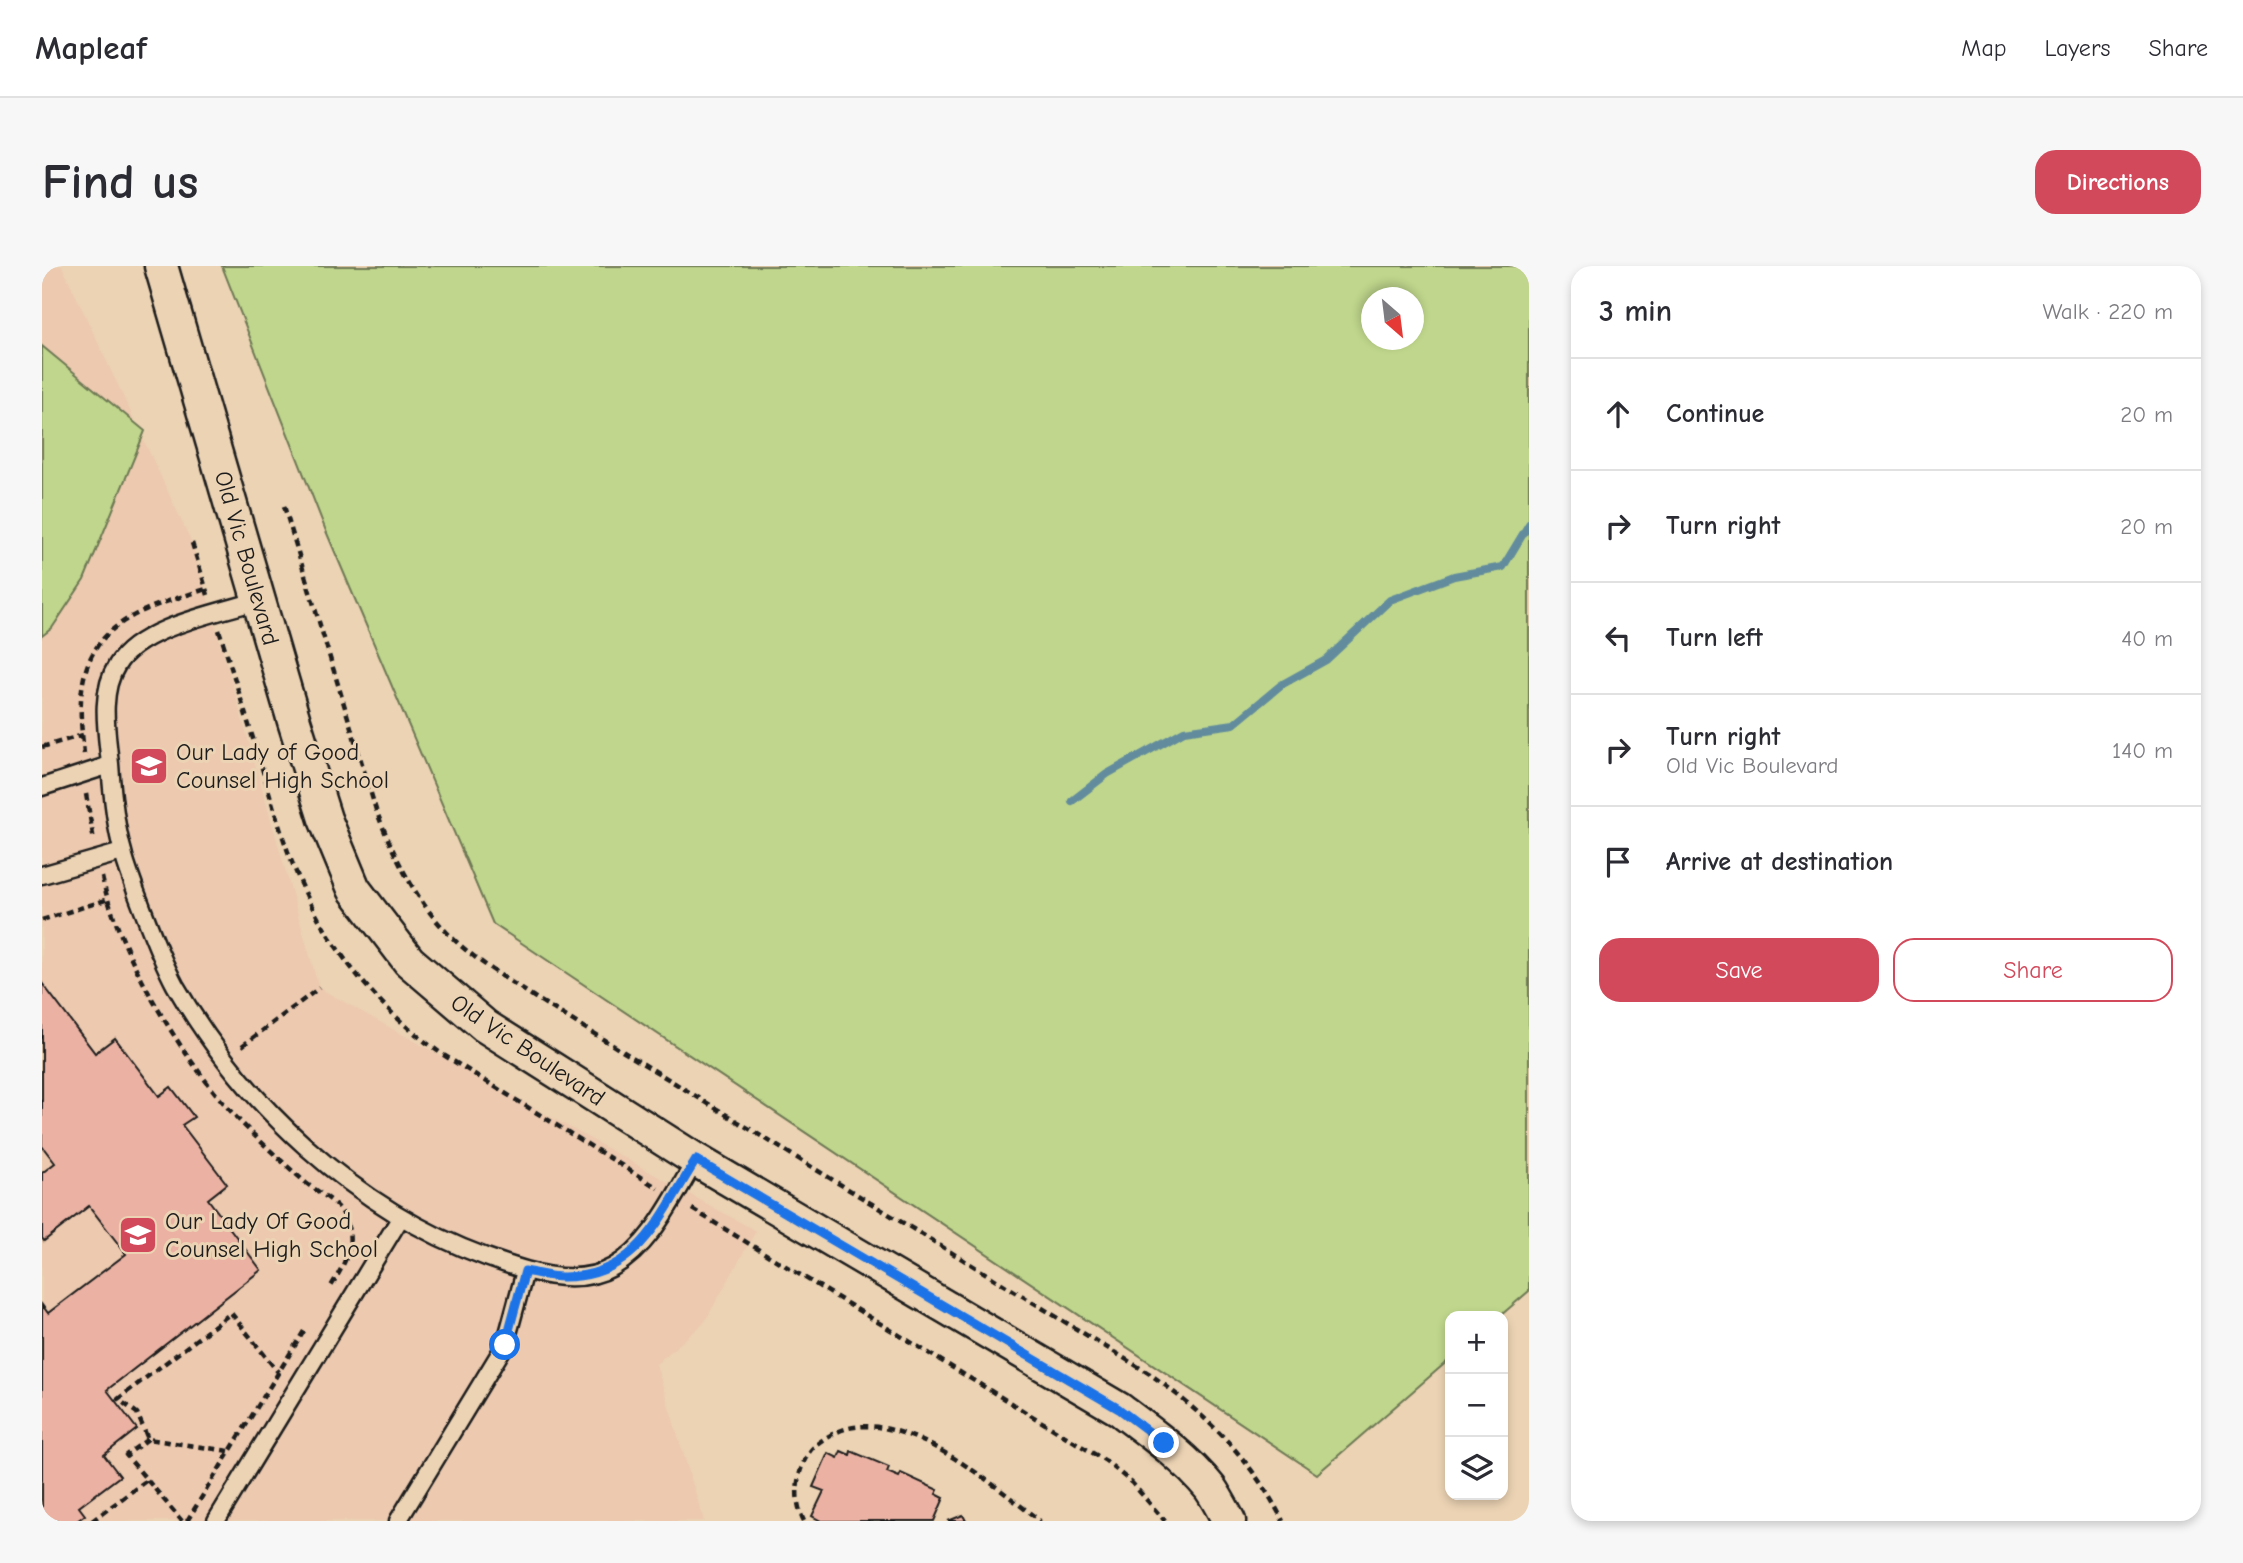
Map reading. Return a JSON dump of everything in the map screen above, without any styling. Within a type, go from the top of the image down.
[{"type":"street","name":"Old Vic Boulevard","points":[[161,266],[325,819],[354,889],[409,961],[485,1026],[696,1160],[1119,1409],[1188,1465],[1210,1489],[1229,1521]]},
{"type":"lane","points":[[260,600],[150,634],[117,664],[110,680],[106,715],[122,852],[153,939],[174,983],[225,1059],[267,1111],[313,1153],[401,1217],[465,1249],[525,1271],[562,1277],[610,1268],[633,1253],[656,1224],[696,1160]]},
{"type":"lane","points":[[42,787],[110,765]]},
{"type":"lane","points":[[42,875],[122,852]]},
{"type":"lane","points":[[216,1521],[401,1217]]},
{"type":"lane","points":[[398,1521],[505,1345],[525,1271]]},
{"type":"path","points":[[284,506],[376,810],[391,850],[404,875],[443,927],[470,953],[534,997],[1150,1374],[1190,1404],[1227,1438],[1283,1521]]},
{"type":"path","points":[[42,747],[83,735]]},
{"type":"path","points":[[42,920],[109,900]]},
{"type":"path","points":[[203,1076],[319,988]]},
{"type":"path","points":[[148,1439],[137,1413],[118,1399],[231,1313],[278,1372]]},
{"type":"path","points":[[804,1521],[799,1513],[797,1482],[802,1464],[811,1448],[847,1427],[871,1425],[935,1447],[973,1469],[1037,1520]]},
{"type":"path","points":[[182,1521],[126,1455],[148,1439],[229,1451]]},
{"type":"path","points":[[92,1521],[147,1480]]},
{"type":"shaded area","name":"Our Lady of Good Counsel High School","points":[[42,266],[62,266],[192,543],[319,988],[756,1231],[704,1323],[656,1364],[704,1521],[42,1521]]},
{"type":"green space","points":[[222,266],[1529,266],[1529,1291],[1506,1311],[1445,1311],[1445,1363],[1317,1474],[493,924],[326,531]]},
{"type":"green space","points":[[42,346],[145,431],[84,580],[52,628],[42,636]]},
{"type":"building","name":"Our Lady Of Good Counsel High School","points":[[42,983],[95,1053],[115,1038],[159,1096],[171,1087],[194,1117],[182,1125],[227,1184],[208,1199],[261,1270],[107,1390],[137,1429],[104,1455],[120,1476],[79,1507],[85,1515],[77,1521],[42,1521],[42,1305],[48,1313],[126,1254],[89,1206],[44,1241],[42,1238],[42,1173],[55,1163],[42,1146]]},
{"type":"building","points":[[841,1451],[850,1455],[851,1451],[889,1467],[887,1472],[899,1477],[901,1473],[938,1490],[936,1494],[944,1498],[934,1521],[821,1521],[812,1516],[824,1491],[813,1487],[828,1453],[838,1458]]},
{"type":"building","points":[[963,1515],[966,1521],[948,1521]]},
{"type":"waterway","points":[[1072,801],[1107,774],[1184,731],[1234,724],[1281,685],[1326,660],[1390,600],[1454,576],[1503,567],[1529,524]]},
{"type":"place","name":"Our Lady of Good Counsel High School","points":[[149,766]]},
{"type":"place","name":"Our Lady Of Good Counsel High School","points":[[138,1235]]},
{"type":"route","points":[[505,1345],[525,1271],[562,1277],[610,1268],[633,1253],[656,1224],[696,1160],[1119,1409],[1164,1443]]}]
